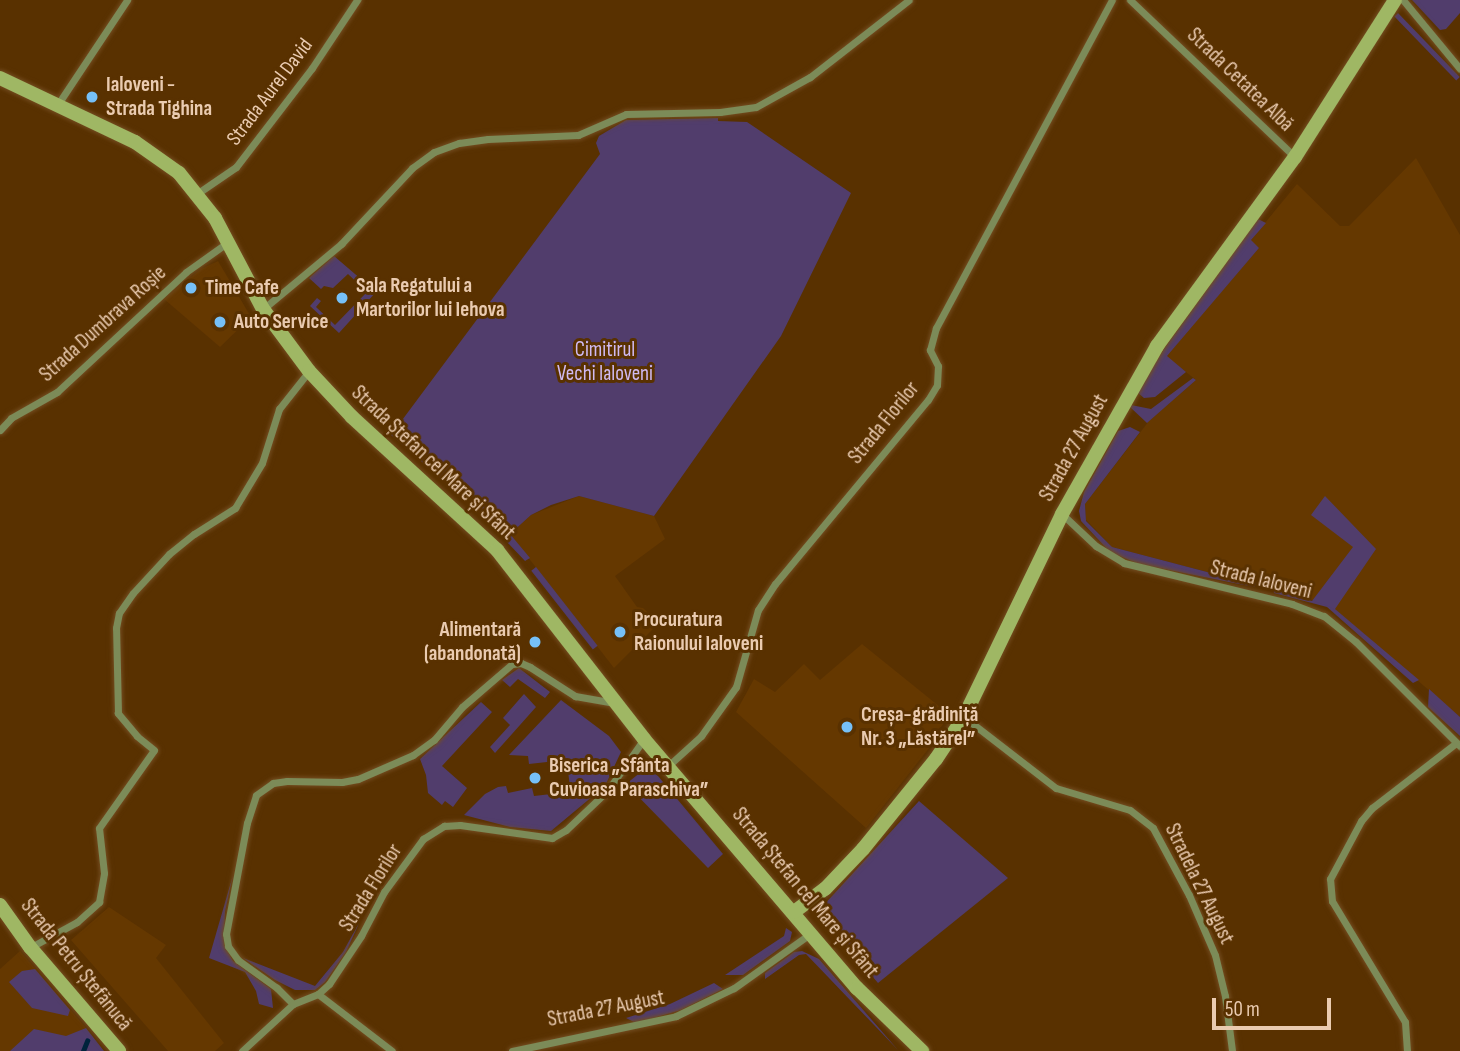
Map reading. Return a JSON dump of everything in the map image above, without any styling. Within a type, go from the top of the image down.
[{"type":"main road","name":"Strada 27 August","points":[[794,912],[825,889],[863,849],[936,759],[964,717],[1062,514],[1157,346],[1295,157],[1388,3]]},
{"type":"main road","name":"Strada Ștefan cel Mare și Sfânt","points":[[2,82],[58,104],[162,159],[198,193],[228,242],[262,309],[309,371],[358,423],[497,550],[645,739],[877,1009],[922,1051]]},
{"type":"main road","name":"Strada Petru Ștefănucă","points":[[0,905],[30,947],[120,1051]]},
{"type":"street","points":[[58,104],[127,0]]},
{"type":"street","name":"Strada Aurel David","points":[[198,193],[236,167],[304,79],[357,0]]},
{"type":"street","points":[[262,309],[341,244],[412,169],[434,152],[459,143],[488,139],[578,135],[626,114],[723,112],[756,107],[818,71],[909,0]]},
{"type":"street","name":"Strada Florilor","points":[[668,766],[701,736],[736,687],[758,610],[769,591],[933,392],[937,385],[938,366],[930,351],[936,328],[1112,0]]},
{"type":"street","name":"Strada Cetatea Albă","points":[[1130,0],[1295,157]]},
{"type":"street","points":[[1403,0],[1460,69]]},
{"type":"street","name":"Strada Dumbrava Roșie","points":[[0,430],[10,418],[57,392],[186,272],[228,242]]},
{"type":"street","points":[[30,947],[77,922],[99,902],[104,873],[99,828],[154,750],[137,736],[118,713],[116,628],[120,613],[133,593],[169,554],[194,534],[235,508],[262,463],[279,409],[309,371]]},
{"type":"street","name":"Strada Ialoveni","points":[[1062,514],[1096,546],[1124,563],[1301,607],[1324,616],[1356,642],[1458,745]]},
{"type":"street","points":[[293,1004],[277,988],[237,960],[228,946],[228,916],[252,801],[273,783],[350,781],[413,755],[434,740],[462,707],[512,664],[521,663],[530,667],[575,696],[617,704]]},
{"type":"street","name":"Stradela 27 August","points":[[964,717],[1056,788],[1130,810],[1153,828],[1184,885],[1215,955],[1225,996],[1232,1051]]},
{"type":"street","name":"Strada Florilor","points":[[243,1051],[293,1004],[318,994],[342,964],[384,892],[423,839],[444,827],[460,825],[552,838],[566,830],[608,790],[645,739]]},
{"type":"street","points":[[1407,1051],[1405,1022],[1332,901],[1330,879],[1361,821],[1372,808],[1458,745]]},
{"type":"street","name":"Strada 27 August","points":[[512,1051],[676,1016],[734,988],[811,933]]},
{"type":"street","points":[[318,994],[392,1051]]},
{"type":"shaded area","points":[[1416,158],[1460,235],[1460,717],[1330,605],[1290,594],[1258,579],[1253,584],[1112,547],[1086,520],[1085,504],[1149,421],[1196,380],[1166,356],[1259,248],[1250,241],[1297,184],[1340,226],[1349,226]]},
{"type":"shaded area","points":[[218,261],[251,317],[220,347],[164,299],[201,269]]},
{"type":"shaded area","points":[[579,496],[654,516],[665,539],[615,576],[637,607],[643,608],[659,623],[614,668],[510,534],[531,515]]},
{"type":"shaded area","name":"Creșa-grădiniță Nr. 3 „Lăstărel”","points":[[862,644],[950,715],[932,739],[934,742],[866,828],[736,712],[754,679],[775,692],[804,664],[820,680]]},
{"type":"shaded area","points":[[109,907],[166,945],[156,958],[224,1043],[215,1051],[168,1051],[71,940]]},
{"type":"shaded area","points":[[20,951],[86,1028],[66,1041],[25,1051],[0,1051],[0,969]]},
{"type":"green space","points":[[1412,0],[1460,0],[1460,13],[1446,29],[1440,30]]},
{"type":"green space","points":[[1398,13],[1460,77],[1456,80],[1394,16]]},
{"type":"green space","name":"Cimitirul Vechi Ialoveni","points":[[718,118],[718,121],[747,122],[851,193],[781,336],[654,516],[579,496],[551,505],[531,515],[510,534],[530,558],[525,561],[472,505],[473,502],[466,496],[463,498],[391,435],[600,154],[596,143],[599,136],[626,120]]},
{"type":"green space","points":[[1258,219],[1266,223],[1251,240],[1259,248],[1167,356],[1186,372],[1155,397],[1144,398],[1137,392],[1164,349]]},
{"type":"green space","points":[[334,256],[376,292],[339,333],[310,306],[317,298],[321,301],[316,307],[335,325],[367,292],[348,274],[333,288],[324,286],[321,289],[309,278]]},
{"type":"green space","points":[[1193,378],[1196,380],[1147,423],[1130,407],[1151,409]]},
{"type":"green space","points":[[1130,427],[1140,432],[1085,504],[1086,521],[1112,547],[1253,584],[1260,580],[1254,587],[1139,564],[1110,552],[1081,521],[1079,511],[1084,492],[1118,431]]},
{"type":"green space","points":[[1325,496],[1376,549],[1335,609],[1419,680],[1413,683],[1327,607],[1274,593],[1273,586],[1312,601],[1353,547],[1311,515]]},
{"type":"green space","points":[[536,567],[598,646],[593,649],[531,571]]},
{"type":"green space","points":[[519,668],[550,692],[545,698],[518,679],[510,687],[502,680]]},
{"type":"green space","points":[[1429,689],[1460,717],[1460,736],[1428,707]]},
{"type":"green space","points":[[524,694],[536,707],[495,753],[490,747],[510,725],[503,718]]},
{"type":"green space","points":[[561,700],[609,736],[621,752],[605,786],[551,831],[510,827],[464,815],[485,794],[498,787],[506,786],[508,793],[532,788],[534,796],[560,793],[560,789],[570,787],[567,763],[557,764],[556,761],[529,764],[528,756],[509,755]]},
{"type":"green space","points":[[481,702],[492,712],[442,766],[467,788],[453,807],[445,801],[442,805],[428,793],[426,775],[420,759]]},
{"type":"green space","points":[[646,768],[658,776],[723,854],[708,868],[626,784]]},
{"type":"green space","points":[[919,801],[1008,878],[878,983],[819,914],[821,908]]},
{"type":"green space","points":[[233,875],[225,912],[224,945],[233,961],[271,989],[273,1008],[259,1004],[256,991],[245,972],[209,958]]},
{"type":"green space","points":[[360,921],[346,952],[325,982],[315,990],[295,990],[243,958],[315,986],[343,952]]},
{"type":"green space","points":[[786,928],[792,932],[790,941],[743,975],[725,975],[784,936]]},
{"type":"green space","points":[[802,951],[819,959],[898,1050],[806,954],[799,955],[765,979],[765,973],[794,952]]},
{"type":"green space","points":[[35,969],[70,1010],[68,1016],[32,1008],[9,982],[22,971]]},
{"type":"green space","points":[[714,983],[723,989],[681,1010],[636,1023],[626,1018],[670,1004]]},
{"type":"green space","points":[[86,1028],[104,1051],[10,1051],[34,1029],[66,1036]]},
{"type":"waterway","points":[[83,1051],[87,1041]]},
{"type":"place","name":"Ialoveni - Strada Tighina","points":[[92,97]]},
{"type":"place","name":"Time Cafe","points":[[191,288]]},
{"type":"place","name":"Sala Regatului a Martorilor lui Iehova","points":[[342,298]]},
{"type":"place","name":"Auto Service","points":[[220,322]]},
{"type":"place","name":"Procuratura Raionului Ialoveni","points":[[620,632]]},
{"type":"place","name":"Alimentară (abandonată)","points":[[535,642]]},
{"type":"place","name":"Creșa-grădiniță Nr. 3 „Lăstărel”","points":[[847,727]]},
{"type":"place","name":"Biserica „Sfânta Cuvioasa Paraschiva”","points":[[535,778]]}]
